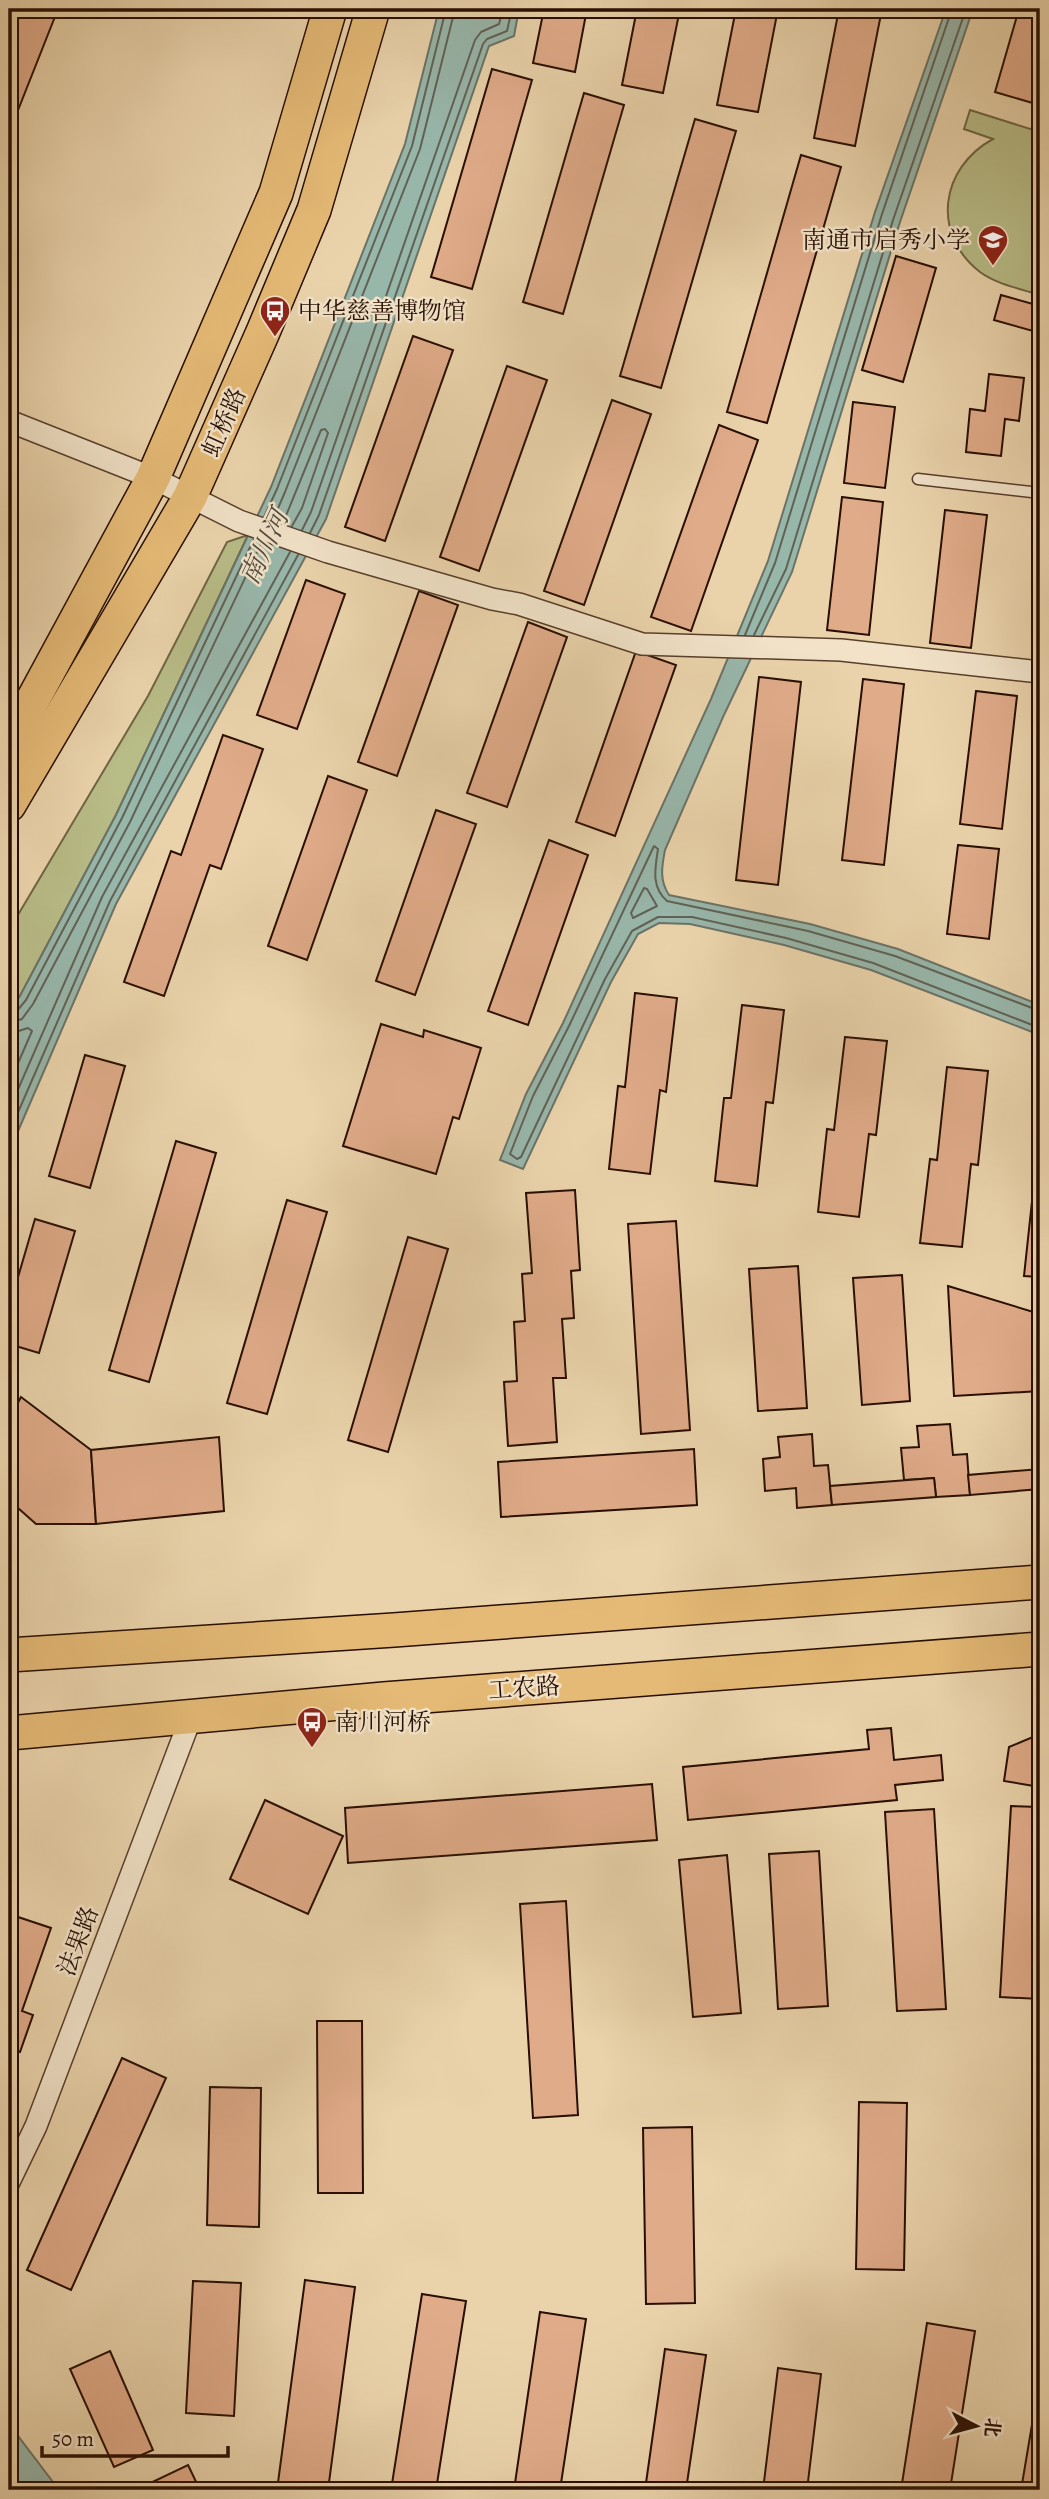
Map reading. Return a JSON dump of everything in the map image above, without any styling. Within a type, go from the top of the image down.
[{"type":"main road","name":"虹桥路","points":[[9,744],[153,478],[276,194],[330,9]]},
{"type":"main road","name":"虹桥路","points":[[9,806],[190,497],[314,210],[373,9]]},
{"type":"main road","points":[[9,1654],[394,1630],[1040,1582]]},
{"type":"main road","name":"工农路","points":[[9,1733],[384,1699],[1040,1649]]},
{"type":"street","points":[[9,421],[153,478],[239,521],[328,552],[492,599],[519,604],[642,644],[841,650],[1040,672]]},
{"type":"street","name":"法果路","points":[[9,2182],[36,2126],[191,1717]]},
{"type":"lane","points":[[918,479],[1040,493]]},
{"type":"green space","points":[[970,110],[1040,132],[1040,295],[986,276],[964,257],[954,239],[948,202],[953,184],[975,151],[993,139],[964,129]]},
{"type":"green space","points":[[248,535],[116,815],[20,996],[9,1011],[9,930],[148,696],[227,542]]},
{"type":"water","name":"南川河","points":[[439,9],[519,9],[514,36],[489,46],[326,519],[116,904],[9,1152],[9,1011],[20,996],[116,815],[271,487],[405,144]]},
{"type":"water","points":[[946,9],[973,9],[900,222],[792,572],[723,717],[665,850],[663,878],[669,895],[810,924],[898,949],[1040,1005],[1040,1035],[871,970],[784,945],[690,924],[659,923],[638,934],[611,982],[523,1169],[500,1160],[526,1094],[563,1023],[711,699],[768,561],[875,212]]},
{"type":"water","points":[[9,2424],[59,2490],[21,2490],[9,2474]]},
{"type":"building","points":[[9,9],[58,9],[9,133]]},
{"type":"building","points":[[544,9],[587,9],[575,72],[533,63]]},
{"type":"building","points":[[637,9],[680,9],[663,93],[622,85]]},
{"type":"building","points":[[736,9],[778,9],[758,112],[717,105]]},
{"type":"building","points":[[839,9],[882,9],[855,146],[814,138]]},
{"type":"building","points":[[1019,9],[1040,9],[1040,87],[1036,104],[995,92]]},
{"type":"building","points":[[492,69],[532,80],[472,289],[431,277]]},
{"type":"building","points":[[584,93],[624,105],[563,314],[523,302]]},
{"type":"building","points":[[695,119],[736,131],[661,388],[620,376]]},
{"type":"building","points":[[801,155],[841,167],[767,423],[727,412]]},
{"type":"building","points":[[896,256],[936,268],[903,382],[862,370]]},
{"type":"building","points":[[1001,295],[1040,306],[1040,333],[994,320]]},
{"type":"building","points":[[413,336],[453,350],[385,541],[345,527]]},
{"type":"building","points":[[507,366],[547,380],[479,571],[440,557]]},
{"type":"building","points":[[989,374],[1024,378],[1019,421],[1005,419],[1001,456],[966,452],[970,409],[985,411]]},
{"type":"building","points":[[612,400],[651,414],[584,605],[544,591]]},
{"type":"building","points":[[853,402],[895,407],[885,488],[844,483]]},
{"type":"building","points":[[719,425],[758,440],[691,631],[651,617]]},
{"type":"building","points":[[842,497],[883,502],[869,635],[827,630]]},
{"type":"building","points":[[945,510],[987,515],[971,648],[930,643]]},
{"type":"building","points":[[306,580],[345,594],[297,729],[257,715]]},
{"type":"building","points":[[419,591],[458,605],[397,776],[358,762]]},
{"type":"building","points":[[528,622],[567,637],[507,807],[467,793]]},
{"type":"building","points":[[636,651],[676,665],[615,836],[576,822]]},
{"type":"building","points":[[759,677],[801,682],[778,885],[736,880]]},
{"type":"building","points":[[863,679],[904,684],[884,865],[842,860]]},
{"type":"building","points":[[976,691],[1017,696],[1002,829],[960,824]]},
{"type":"building","points":[[223,735],[263,749],[221,869],[210,865],[164,996],[124,982],[171,851],[181,855]]},
{"type":"building","points":[[328,776],[367,790],[307,960],[268,946]]},
{"type":"building","points":[[436,810],[476,824],[415,995],[376,981]]},
{"type":"building","points":[[549,840],[588,855],[528,1025],[488,1011]]},
{"type":"building","points":[[958,845],[999,849],[989,939],[947,934]]},
{"type":"building","points":[[635,993],[677,998],[666,1092],[660,1090],[650,1174],[609,1169],[618,1086],[625,1087]]},
{"type":"building","points":[[742,1005],[784,1010],[773,1103],[766,1102],[757,1186],[715,1181],[724,1098],[731,1098]]},
{"type":"building","points":[[381,1024],[423,1037],[424,1030],[481,1048],[459,1119],[453,1117],[436,1174],[343,1146]]},
{"type":"building","points":[[845,1037],[887,1041],[876,1135],[869,1134],[859,1217],[818,1212],[827,1129],[834,1130]]},
{"type":"building","points":[[85,1055],[125,1066],[90,1188],[49,1176]]},
{"type":"building","points":[[947,1067],[988,1071],[978,1165],[971,1164],[962,1247],[920,1243],[930,1159],[937,1160]]},
{"type":"building","points":[[176,1141],[216,1153],[149,1382],[109,1370]]},
{"type":"building","points":[[575,1190],[580,1270],[571,1271],[574,1318],[562,1319],[566,1378],[553,1378],[557,1442],[508,1446],[504,1382],[517,1381],[514,1322],[525,1321],[522,1274],[532,1273],[526,1193]]},
{"type":"building","points":[[1033,1192],[1040,1192],[1040,1277],[1024,1276]]},
{"type":"building","points":[[287,1200],[327,1212],[267,1414],[227,1403]]},
{"type":"building","points":[[35,1219],[75,1231],[39,1353],[9,1344],[9,1308]]},
{"type":"building","points":[[676,1221],[690,1430],[641,1434],[628,1224]]},
{"type":"building","points":[[408,1237],[448,1249],[388,1452],[348,1440]]},
{"type":"building","points":[[798,1266],[807,1408],[758,1411],[749,1269]]},
{"type":"building","points":[[902,1275],[910,1401],[862,1405],[853,1278]]},
{"type":"building","points":[[948,1286],[1040,1314],[1040,1391],[954,1396]]},
{"type":"building","points":[[21,1397],[91,1450],[96,1524],[36,1524],[9,1500],[9,1419]]},
{"type":"building","points":[[950,1424],[953,1455],[967,1454],[970,1495],[936,1497],[934,1478],[904,1480],[901,1448],[919,1447],[917,1426]]},
{"type":"building","points":[[812,1434],[814,1466],[828,1465],[832,1505],[797,1508],[796,1488],[765,1491],[763,1459],[780,1457],[778,1437]]},
{"type":"building","points":[[219,1437],[224,1511],[96,1524],[91,1450]]},
{"type":"building","points":[[694,1449],[697,1505],[501,1517],[498,1462]]},
{"type":"building","points":[[1040,1469],[1040,1489],[970,1495],[968,1475]]},
{"type":"building","points":[[934,1478],[936,1497],[832,1505],[830,1486]]},
{"type":"building","points":[[891,1728],[894,1760],[941,1755],[943,1780],[895,1785],[897,1800],[688,1820],[683,1767],[869,1749],[867,1730]]},
{"type":"building","points":[[1040,1734],[1040,1787],[1004,1781],[1009,1747]]},
{"type":"building","points":[[652,1784],[657,1840],[348,1863],[345,1808]]},
{"type":"building","points":[[265,1800],[343,1836],[308,1914],[230,1879]]},
{"type":"building","points":[[1011,1806],[1040,1807],[1040,1999],[1000,1997]]},
{"type":"building","points":[[934,1809],[946,2009],[897,2011],[885,1812]]},
{"type":"building","points":[[819,1851],[828,2006],[778,2009],[769,1854]]},
{"type":"building","points":[[727,1855],[741,2013],[693,2017],[679,1860]]},
{"type":"building","points":[[566,1901],[578,2115],[533,2118],[520,1904]]},
{"type":"building","points":[[9,1914],[51,1928],[22,2011],[33,2015],[20,2052],[9,2048]]},
{"type":"building","points":[[317,2021],[362,2021],[363,2193],[318,2193]]},
{"type":"building","points":[[122,2058],[166,2078],[71,2290],[27,2270]]},
{"type":"building","points":[[210,2087],[261,2088],[259,2227],[207,2225]]},
{"type":"building","points":[[859,2102],[907,2103],[904,2270],[856,2269]]},
{"type":"building","points":[[692,2127],[695,2303],[646,2304],[643,2128]]},
{"type":"building","points":[[305,2280],[355,2287],[328,2490],[277,2490]]},
{"type":"building","points":[[193,2281],[241,2283],[234,2416],[186,2413]]},
{"type":"building","points":[[422,2294],[466,2301],[436,2490],[391,2490]]},
{"type":"building","points":[[540,2312],[586,2319],[560,2490],[514,2490]]},
{"type":"building","points":[[927,2323],[975,2331],[950,2490],[901,2490]]},
{"type":"building","points":[[665,2349],[706,2355],[686,2490],[645,2490]]},
{"type":"building","points":[[110,2351],[153,2450],[114,2467],[70,2369]]},
{"type":"building","points":[[778,2368],[821,2374],[807,2490],[763,2490]]},
{"type":"building","points":[[1038,2389],[1040,2490],[1021,2490]]},
{"type":"building","points":[[188,2465],[200,2490],[146,2490],[144,2486]]},
{"type":"place","name":"南通市启秀小学","points":[[993,267]]},
{"type":"place","name":"中华慈善博物馆","points":[[275,338]]},
{"type":"place","name":"南川河桥","points":[[312,1749]]}]
